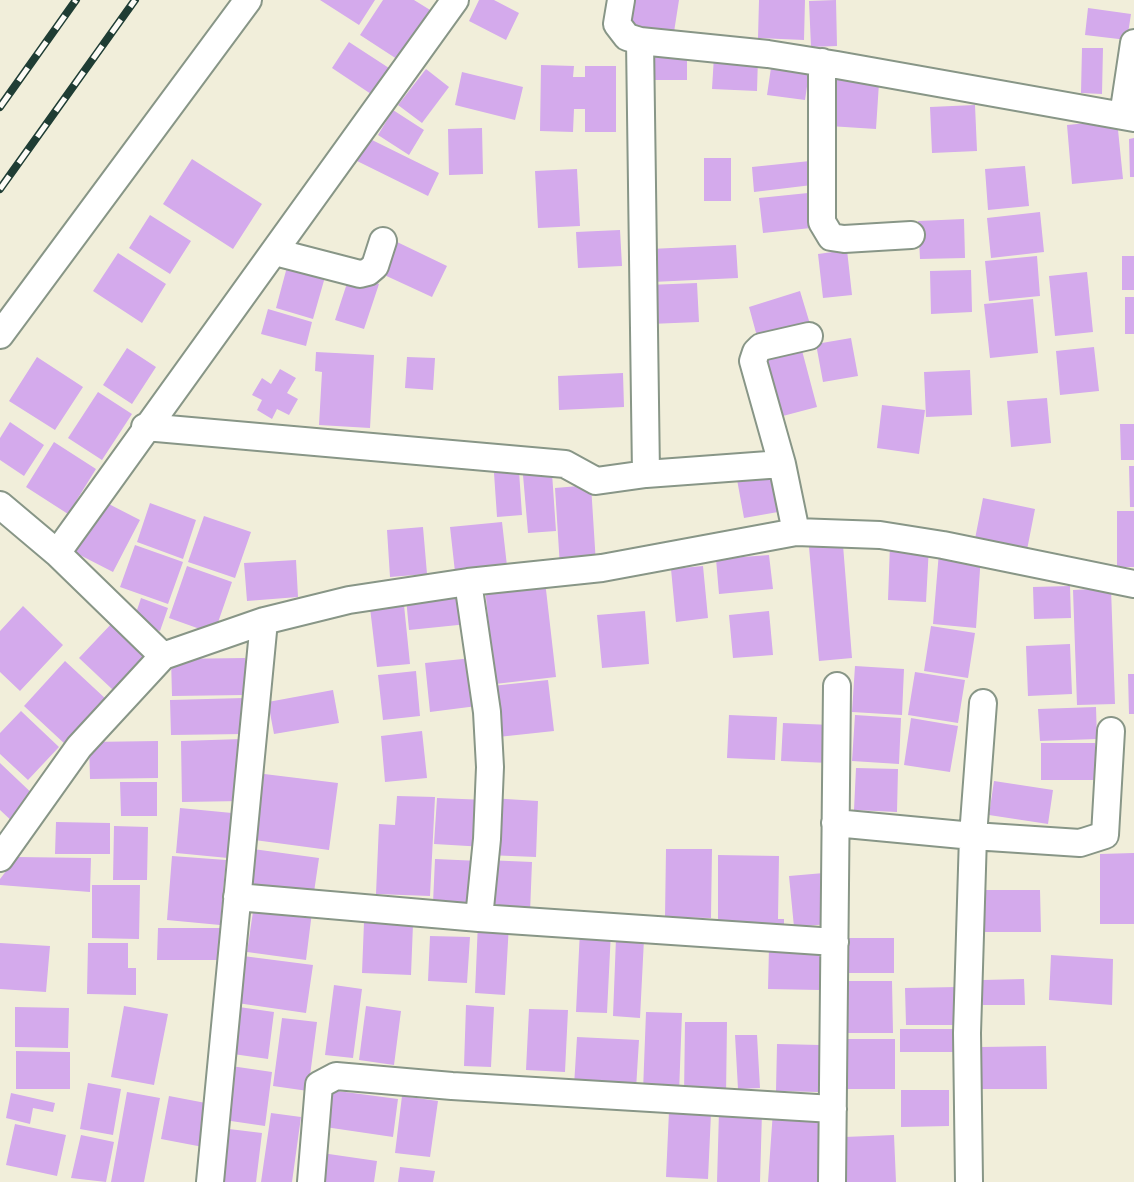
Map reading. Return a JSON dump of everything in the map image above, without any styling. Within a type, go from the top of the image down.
[{"type":"street","points":[[0,335],[248,0]]},
{"type":"street","points":[[57,553],[145,427],[275,252],[455,0]]},
{"type":"street","points":[[621,0],[617,24],[627,37],[639,41],[822,62],[1129,117],[1134,43]]},
{"type":"street","points":[[639,41],[646,474]]},
{"type":"street","points":[[822,62],[822,222],[831,237],[845,239],[911,236]]},
{"type":"street","points":[[275,252],[360,274],[368,272],[375,265],[383,241]]},
{"type":"street","points":[[796,533],[782,464],[753,361],[761,347],[809,336]]},
{"type":"street","points":[[145,427],[565,464],[596,481],[646,474],[782,464]]},
{"type":"street","points":[[0,505],[57,553],[163,656]]},
{"type":"street","points":[[0,858],[79,747],[163,656],[264,621],[349,600],[468,582],[602,568],[796,533],[880,535],[943,545],[1134,584]]},
{"type":"street","points":[[468,582],[487,712],[490,767],[487,839],[479,918]]},
{"type":"street","points":[[210,1182],[264,621]]},
{"type":"street","points":[[832,1182],[837,686]]},
{"type":"street","points":[[969,1182],[967,1032],[973,836],[982,703]]},
{"type":"street","points":[[835,823],[1080,843],[1105,835],[1111,731]]},
{"type":"street","points":[[237,897],[479,918],[835,942]]},
{"type":"street","points":[[311,1182],[319,1085],[336,1076],[452,1086],[833,1108]]},
{"type":"building","points":[[320,0],[375,0],[359,25]]},
{"type":"building","points":[[383,0],[414,0],[435,13],[403,63],[360,35]]},
{"type":"building","points":[[479,0],[494,0],[519,13],[506,40],[469,21]]},
{"type":"building","points":[[634,0],[679,0],[674,32],[630,25]]},
{"type":"building","points":[[759,0],[805,0],[804,40],[758,38]]},
{"type":"building","points":[[836,0],[837,46],[811,47],[809,1]]},
{"type":"building","points":[[1088,8],[1131,14],[1127,40],[1085,35]]},
{"type":"building","points":[[349,42],[392,70],[374,96],[332,68]]},
{"type":"building","points":[[1082,48],[1103,48],[1102,94],[1081,93]]},
{"type":"building","points":[[647,51],[687,52],[687,80],[647,80]]},
{"type":"building","points":[[714,56],[758,57],[757,91],[712,89]]},
{"type":"building","points":[[772,61],[810,66],[805,100],[767,95]]},
{"type":"building","points":[[541,65],[574,66],[573,77],[585,77],[585,66],[616,66],[616,132],[585,132],[585,109],[574,109],[573,132],[540,131]]},
{"type":"building","points":[[426,69],[449,87],[422,123],[398,105]]},
{"type":"building","points":[[462,72],[523,87],[515,120],[455,105]]},
{"type":"building","points":[[832,79],[879,83],[876,129],[829,126]]},
{"type":"building","points":[[975,105],[977,151],[932,153],[930,107]]},
{"type":"building","points":[[393,110],[424,130],[409,155],[378,135]]},
{"type":"building","points":[[1117,120],[1123,179],[1072,184],[1067,125]]},
{"type":"building","points":[[482,128],[483,174],[449,175],[448,129]]},
{"type":"building","points":[[366,137],[439,173],[428,196],[355,160]]},
{"type":"building","points":[[1134,138],[1134,177],[1130,177],[1129,139]]},
{"type":"building","points":[[704,158],[731,158],[731,201],[704,201]]},
{"type":"building","points":[[192,159],[262,204],[233,249],[163,204]]},
{"type":"building","points":[[810,161],[812,185],[754,192],[752,167]]},
{"type":"building","points":[[1025,166],[1029,206],[988,210],[985,169]]},
{"type":"building","points":[[577,169],[580,226],[538,228],[535,171]]},
{"type":"building","points":[[808,193],[811,228],[763,233],[759,198]]},
{"type":"building","points":[[1040,212],[1044,252],[991,258],[987,218]]},
{"type":"building","points":[[150,215],[191,241],[170,274],[129,248]]},
{"type":"building","points":[[964,219],[965,258],[920,259],[918,221]]},
{"type":"building","points":[[620,230],[622,266],[578,268],[576,232]]},
{"type":"building","points":[[395,241],[447,266],[432,297],[380,273]]},
{"type":"building","points":[[736,245],[738,278],[652,282],[650,249]]},
{"type":"building","points":[[847,250],[852,295],[823,298],[818,254]]},
{"type":"building","points":[[118,253],[166,284],[142,323],[93,291]]},
{"type":"building","points":[[1037,256],[1040,296],[989,301],[985,261]]},
{"type":"building","points":[[1122,256],[1134,256],[1134,290],[1122,290]]},
{"type":"building","points":[[287,267],[325,277],[313,319],[276,308]]},
{"type":"building","points":[[971,270],[972,312],[931,314],[930,271]]},
{"type":"building","points":[[1087,272],[1093,332],[1055,336],[1049,276]]},
{"type":"building","points":[[350,274],[379,284],[364,329],[335,320]]},
{"type":"building","points":[[697,283],[699,322],[650,324],[648,285]]},
{"type":"building","points":[[800,291],[810,324],[758,340],[749,307]]},
{"type":"building","points":[[1125,297],[1134,297],[1134,334],[1125,334]]},
{"type":"building","points":[[1033,299],[1038,353],[990,358],[984,304]]},
{"type":"building","points":[[268,309],[312,322],[306,346],[261,334]]},
{"type":"building","points":[[851,338],[858,376],[823,382],[816,344]]},
{"type":"building","points":[[800,343],[817,407],[779,417],[762,353]]},
{"type":"building","points":[[1094,347],[1099,391],[1060,395],[1056,351]]},
{"type":"building","points":[[127,348],[156,367],[132,404],[103,385]]},
{"type":"building","points":[[316,352],[374,355],[370,428],[319,425],[322,372],[315,371]]},
{"type":"building","points":[[37,357],[83,387],[55,430],[9,401]]},
{"type":"building","points":[[407,357],[435,358],[433,390],[405,388]]},
{"type":"building","points":[[280,369],[296,378],[287,393],[298,399],[289,415],[277,409],[272,419],[257,410],[262,400],[252,395],[262,378],[271,384]]},
{"type":"building","points":[[970,370],[972,415],[926,417],[924,372]]},
{"type":"building","points":[[623,373],[624,407],[559,410],[558,376]]},
{"type":"building","points":[[98,392],[132,414],[102,460],[68,438]]},
{"type":"building","points":[[1047,398],[1051,443],[1011,447],[1007,401]]},
{"type":"building","points":[[882,405],[925,410],[919,454],[877,448]]},
{"type":"building","points":[[10,422],[44,445],[24,476],[0,460],[0,438]]},
{"type":"building","points":[[1120,424],[1134,424],[1134,460],[1121,460]]},
{"type":"building","points":[[54,442],[96,469],[68,514],[26,487]]},
{"type":"building","points":[[1129,466],[1134,466],[1134,507],[1130,507]]},
{"type":"building","points":[[769,468],[778,512],[744,518],[736,474]]},
{"type":"building","points":[[519,471],[522,515],[497,517],[494,473]]},
{"type":"building","points":[[552,473],[556,531],[528,533],[523,475]]},
{"type":"building","points":[[591,485],[596,564],[560,567],[555,488]]},
{"type":"building","points":[[983,498],[1035,509],[1026,555],[974,544]]},
{"type":"building","points":[[101,500],[140,520],[113,572],[74,552]]},
{"type":"building","points":[[150,503],[196,520],[183,559],[137,542]]},
{"type":"building","points":[[1117,511],[1134,511],[1134,567],[1117,567]]},
{"type":"building","points":[[204,516],[251,532],[235,578],[188,562]]},
{"type":"building","points":[[502,522],[507,566],[455,572],[450,527]]},
{"type":"building","points":[[423,527],[427,574],[390,577],[387,530]]},
{"type":"building","points":[[890,544],[929,546],[926,602],[888,600]]},
{"type":"building","points":[[135,545],[183,562],[168,604],[120,587]]},
{"type":"building","points":[[843,545],[852,658],[819,661],[809,547]]},
{"type":"building","points":[[939,552],[981,555],[976,628],[933,624]]},
{"type":"building","points":[[769,555],[773,589],[719,594],[716,559]]},
{"type":"building","points":[[296,560],[298,597],[247,601],[244,563]]},
{"type":"building","points":[[187,566],[232,582],[214,634],[169,618]]},
{"type":"building","points":[[703,566],[708,618],[676,622],[671,569]]},
{"type":"building","points":[[545,581],[556,677],[495,684],[485,588]]},
{"type":"building","points":[[1070,586],[1071,618],[1034,619],[1033,587]]},
{"type":"building","points":[[1111,588],[1115,704],[1077,705],[1073,590]]},
{"type":"building","points":[[464,592],[468,624],[409,630],[406,598]]},
{"type":"building","points":[[141,598],[168,608],[160,631],[133,622]]},
{"type":"building","points":[[404,605],[410,664],[377,667],[370,608]]},
{"type":"building","points":[[23,606],[63,645],[20,691],[0,672],[0,631]]},
{"type":"building","points":[[645,611],[649,664],[602,668],[597,615]]},
{"type":"building","points":[[769,611],[773,655],[733,658],[729,615]]},
{"type":"building","points":[[114,621],[148,652],[113,690],[79,658]]},
{"type":"building","points":[[931,626],[975,633],[968,678],[924,671]]},
{"type":"building","points":[[1070,644],[1072,694],[1028,696],[1026,646]]},
{"type":"building","points":[[245,658],[245,695],[172,696],[171,659]]},
{"type":"building","points":[[472,658],[477,706],[430,712],[425,663]]},
{"type":"building","points":[[65,661],[107,700],[66,745],[24,706]]},
{"type":"building","points":[[855,666],[904,669],[902,715],[852,712]]},
{"type":"building","points":[[416,671],[420,716],[383,720],[378,675]]},
{"type":"building","points":[[915,672],[965,680],[958,723],[908,715]]},
{"type":"building","points":[[1128,674],[1134,674],[1134,714],[1129,714]]},
{"type":"building","points":[[548,680],[554,731],[498,737],[492,686]]},
{"type":"building","points":[[333,690],[339,723],[274,734],[268,702]]},
{"type":"building","points":[[244,698],[244,734],[171,735],[170,700]]},
{"type":"building","points":[[1096,707],[1097,739],[1040,741],[1038,709]]},
{"type":"building","points":[[21,711],[59,747],[28,780],[0,754],[0,733]]},
{"type":"building","points":[[729,715],[777,717],[775,760],[727,758]]},
{"type":"building","points":[[855,715],[901,718],[899,764],[852,761]]},
{"type":"building","points":[[911,718],[958,726],[950,772],[904,765]]},
{"type":"building","points":[[783,723],[832,725],[830,763],[781,761]]},
{"type":"building","points":[[422,731],[427,778],[385,782],[381,736]]},
{"type":"building","points":[[242,739],[242,801],[182,802],[181,741]]},
{"type":"building","points":[[158,741],[158,778],[90,779],[89,742]]},
{"type":"building","points":[[1041,743],[1095,743],[1095,780],[1041,780]]},
{"type":"building","points":[[0,763],[38,799],[15,824],[0,810]]},
{"type":"building","points":[[856,768],[898,769],[897,812],[854,810]]},
{"type":"building","points":[[256,773],[338,783],[329,850],[247,839]]},
{"type":"building","points":[[994,781],[1053,790],[1048,824],[989,815]]},
{"type":"building","points":[[120,782],[157,782],[157,816],[121,816]]},
{"type":"building","points":[[397,796],[435,797],[430,896],[376,894],[379,824],[395,825]]},
{"type":"building","points":[[437,798],[487,800],[485,847],[434,844]]},
{"type":"building","points":[[490,798],[538,801],[536,857],[487,855]]},
{"type":"building","points":[[180,808],[232,813],[228,858],[176,853]]},
{"type":"building","points":[[56,822],[110,823],[110,854],[55,854]]},
{"type":"building","points":[[114,826],[148,827],[147,880],[113,880]]},
{"type":"building","points":[[253,849],[319,858],[313,899],[247,890]]},
{"type":"building","points":[[666,849],[712,849],[711,918],[665,917]]},
{"type":"building","points":[[1134,853],[1134,924],[1100,924],[1100,854]]},
{"type":"building","points":[[718,855],[779,856],[778,919],[784,919],[784,929],[718,929]]},
{"type":"building","points":[[172,856],[226,860],[220,925],[167,920]]},
{"type":"building","points":[[17,857],[91,858],[90,892],[0,885],[0,879]]},
{"type":"building","points":[[435,859],[480,861],[478,905],[433,903]]},
{"type":"building","points":[[486,860],[532,862],[530,913],[484,911]]},
{"type":"building","points":[[824,873],[829,924],[794,927],[789,876]]},
{"type":"building","points":[[92,885],[140,885],[139,939],[92,938]]},
{"type":"building","points":[[981,890],[1040,890],[1041,932],[981,932]]},
{"type":"building","points":[[254,905],[312,912],[306,960],[247,952]]},
{"type":"building","points":[[364,922],[413,924],[411,975],[362,973]]},
{"type":"building","points":[[478,922],[509,924],[505,995],[475,993]]},
{"type":"building","points":[[158,928],[222,928],[222,960],[157,960]]},
{"type":"building","points":[[580,930],[611,931],[607,1013],[576,1012]]},
{"type":"building","points":[[430,936],[470,937],[467,983],[428,981]]},
{"type":"building","points":[[616,938],[644,939],[640,1018],[613,1016]]},
{"type":"building","points":[[847,938],[894,938],[894,973],[847,973]]},
{"type":"building","points":[[0,943],[50,946],[46,992],[0,989]]},
{"type":"building","points":[[88,943],[128,943],[128,968],[136,968],[136,995],[87,994]]},
{"type":"building","points":[[769,947],[820,948],[820,990],[768,989]]},
{"type":"building","points":[[1051,955],[1113,959],[1112,1005],[1049,1000]]},
{"type":"building","points":[[243,956],[313,965],[306,1013],[237,1003]]},
{"type":"building","points":[[1024,979],[1025,1005],[983,1005],[983,980]]},
{"type":"building","points":[[847,981],[892,981],[893,1033],[848,1033]]},
{"type":"building","points":[[334,985],[362,989],[353,1058],[325,1055]]},
{"type":"building","points":[[958,987],[958,1025],[906,1025],[905,988]]},
{"type":"building","points":[[466,1005],[494,1007],[491,1067],[464,1066]]},
{"type":"building","points":[[124,1006],[168,1014],[154,1085],[111,1077]]},
{"type":"building","points":[[366,1006],[401,1011],[394,1065],[359,1060]]},
{"type":"building","points":[[15,1007],[69,1008],[68,1048],[15,1047]]},
{"type":"building","points":[[239,1007],[274,1012],[268,1059],[233,1054]]},
{"type":"building","points":[[529,1009],[568,1010],[565,1072],[526,1070]]},
{"type":"building","points":[[646,1012],[682,1013],[679,1093],[643,1091]]},
{"type":"building","points":[[282,1018],[317,1022],[308,1091],[273,1086]]},
{"type":"building","points":[[685,1022],[727,1022],[726,1097],[684,1096]]},
{"type":"building","points":[[900,1029],[960,1029],[960,1052],[900,1052]]},
{"type":"building","points":[[735,1035],[757,1035],[760,1088],[738,1089]]},
{"type":"building","points":[[577,1037],[639,1040],[636,1089],[574,1086]]},
{"type":"building","points":[[845,1039],[895,1039],[895,1089],[846,1089]]},
{"type":"building","points":[[777,1044],[820,1045],[818,1092],[776,1091]]},
{"type":"building","points":[[1046,1046],[1047,1089],[982,1089],[981,1047]]},
{"type":"building","points":[[16,1051],[70,1052],[70,1089],[16,1089]]},
{"type":"building","points":[[231,1066],[272,1072],[265,1126],[224,1120]]},
{"type":"building","points":[[88,1083],[121,1089],[113,1135],[80,1129]]},
{"type":"building","points":[[330,1090],[398,1099],[393,1137],[325,1127]]},
{"type":"building","points":[[901,1090],[949,1090],[949,1126],[901,1127]]},
{"type":"building","points":[[127,1092],[160,1098],[144,1182],[111,1182]]},
{"type":"building","points":[[11,1093],[55,1103],[53,1112],[33,1108],[30,1124],[6,1118]]},
{"type":"building","points":[[169,1096],[211,1104],[203,1147],[161,1139]]},
{"type":"building","points":[[402,1096],[438,1101],[430,1157],[395,1153]]},
{"type":"building","points":[[669,1111],[711,1113],[708,1179],[666,1177]]},
{"type":"building","points":[[719,1111],[762,1112],[760,1182],[717,1182]]},
{"type":"building","points":[[773,1111],[823,1114],[818,1182],[768,1182]]},
{"type":"building","points":[[271,1113],[301,1117],[292,1182],[261,1182]]},
{"type":"building","points":[[15,1124],[66,1135],[57,1176],[6,1165]]},
{"type":"building","points":[[229,1129],[262,1133],[256,1182],[222,1182]]},
{"type":"building","points":[[81,1135],[114,1142],[106,1182],[71,1178]]},
{"type":"building","points":[[894,1135],[896,1182],[846,1182],[844,1137]]},
{"type":"building","points":[[315,1152],[377,1161],[374,1182],[312,1182]]},
{"type":"building","points":[[400,1167],[435,1171],[433,1182],[398,1182]]},
{"type":"railway","points":[[0,107],[76,0]]},
{"type":"railway","points":[[0,189],[135,0]]}]
